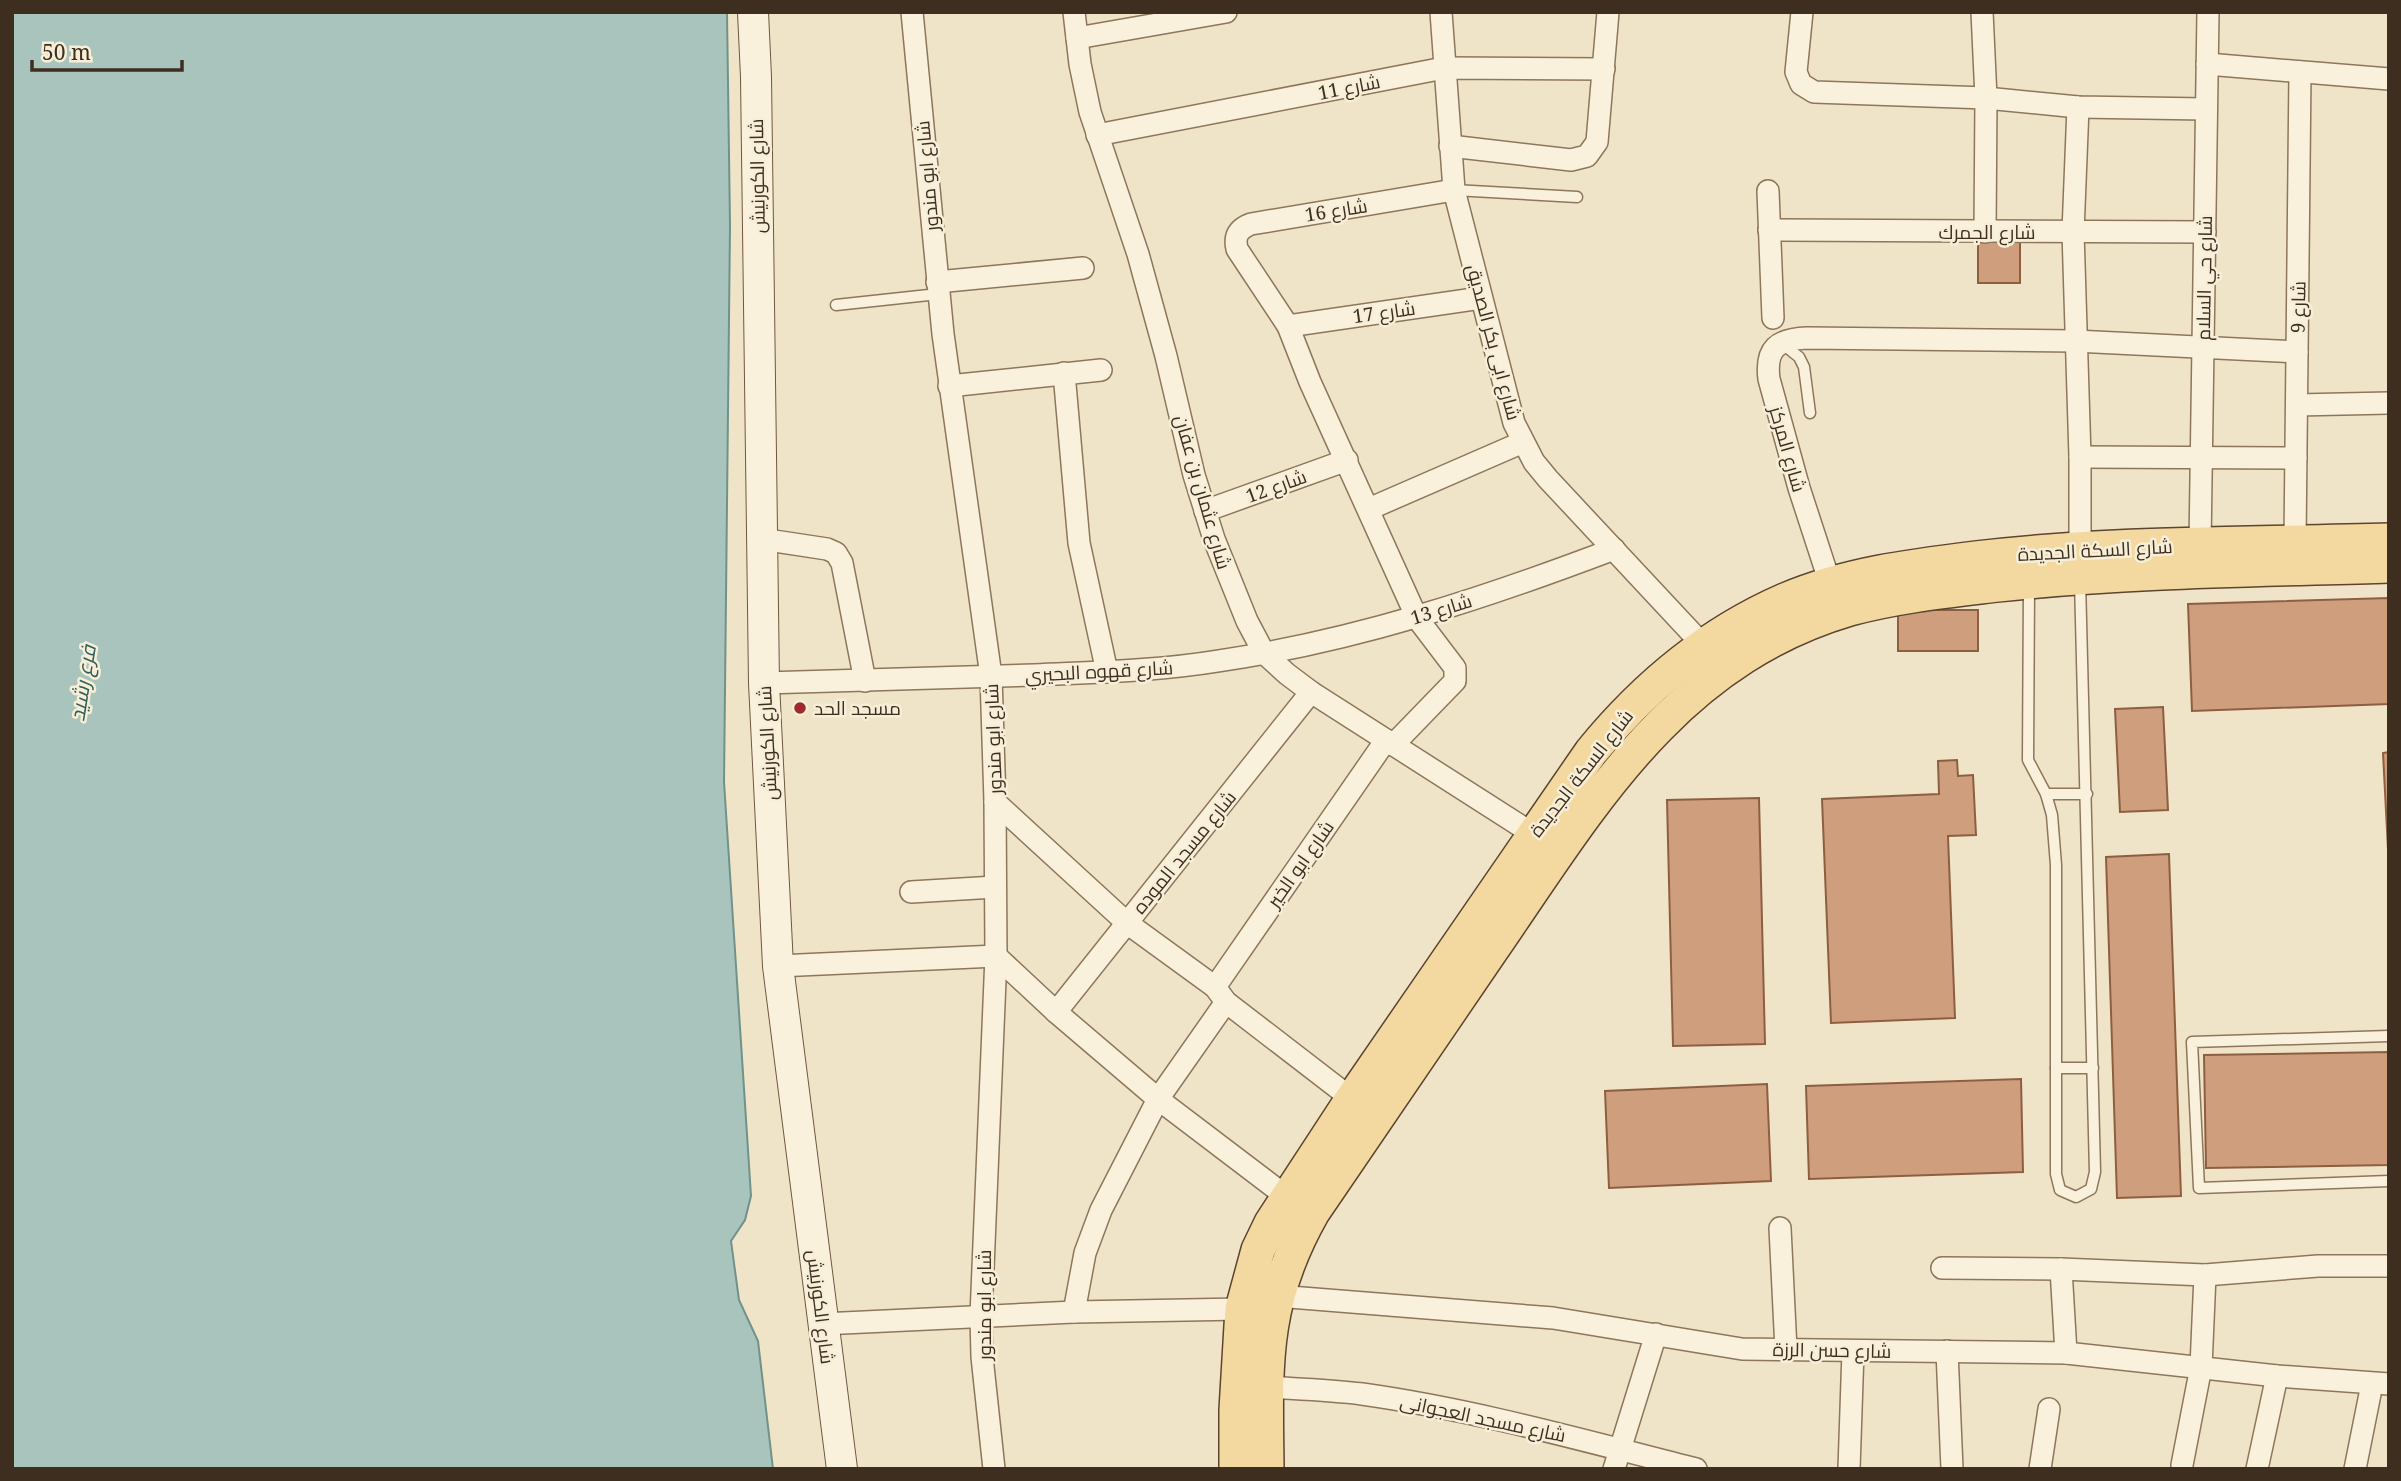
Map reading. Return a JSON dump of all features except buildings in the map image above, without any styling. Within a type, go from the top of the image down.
[{"type":"main road","name":"شارع الكورنيش","points":[[753,12],[757,77],[764,683],[778,966],[842,1469]]},
{"type":"main road","name":"شارع السكة الجديدة","points":[[1267,1469],[1268,1342],[1277,1296],[1290,1257],[1313,1212],[1560,850],[1618,771],[1661,722],[1685,700],[1738,661],[1809,624],[1886,600],[2029,582],[2080,563],[2200,545],[2389,540]]},
{"type":"main road","name":"شارع السكة الجديدة","points":[[1236,1469],[1236,1398],[1242,1309],[1258,1250],[1287,1198],[1533,834],[1610,729],[1652,686],[1703,645],[1754,615],[1830,583],[1921,565],[2080,563],[2389,566]]},
{"type":"street","name":"شارع ابو مندور","points":[[912,12],[937,288],[991,676],[996,956],[981,1316],[982,1357],[994,1469]]},
{"type":"street","name":"شارع عثمان بن عفان","points":[[1074,12],[1084,88],[1097,135],[1138,254],[1205,511],[1228,579],[1264,653],[1311,692],[1533,834]]},
{"type":"street","points":[[1077,38],[1226,12]]},
{"type":"street","name":"شارع ابى بكر الصديق","points":[[1441,12],[1454,190],[1508,402],[1522,443],[1548,479],[1703,645]]},
{"type":"street","points":[[1450,146],[1571,160],[1587,156],[1597,142],[1608,12]]},
{"type":"street","points":[[1802,12],[1796,72],[1801,84],[1814,92],[1986,98],[2078,107],[2206,109]]},
{"type":"street","points":[[1982,12],[1986,98],[1984,232]]},
{"type":"street","name":"شارع حي السلام","points":[[2200,545],[2208,12]]},
{"type":"street","points":[[2207,64],[2389,79]]},
{"type":"street","name":"شارع 11","points":[[1097,135],[1444,68],[1604,69]]},
{"type":"street","name":"شارع 9","points":[[2295,542],[2300,72]]},
{"type":"street","points":[[2078,107],[2073,232],[2080,457],[2080,563]]},
{"type":"street","name":"شارع 16","points":[[1237,250],[1237,233],[1251,224],[1454,190]]},
{"type":"street","points":[[1768,191],[1773,318]]},
{"type":"street","name":"شارع الجمرك","points":[[1769,230],[2205,232]]},
{"type":"street","name":"شارع ابو الخير","points":[[1074,1312],[1085,1253],[1101,1210],[1158,1099],[1220,995],[1389,742],[1455,681],[1455,668],[1417,618],[1288,327],[1237,250]]},
{"type":"street","points":[[937,288],[1083,268]]},
{"type":"street","name":"شارع 17","points":[[1288,327],[1481,298]]},
{"type":"street","points":[[1780,342],[1807,338],[2075,341],[2297,352]]},
{"type":"street","name":"شارع المركز","points":[[1780,342],[1771,352],[1767,365],[1769,379],[1799,488],[1830,583]]},
{"type":"street","points":[[949,386],[1101,370]]},
{"type":"street","points":[[1064,373],[1079,543],[1107,672]]},
{"type":"street","points":[[2297,405],[2389,403]]},
{"type":"street","points":[[1369,509],[1522,443]]},
{"type":"street","points":[[2080,457],[2296,458]]},
{"type":"street","name":"شارع 12","points":[[1205,511],[1347,460]]},
{"type":"street","points":[[761,539],[827,549],[836,553],[842,563],[865,681]]},
{"type":"street","name":"شارع 13","points":[[1264,653],[1417,618],[1515,586],[1614,549]]},
{"type":"street","name":"شارع قهوه البحيري","points":[[764,683],[1107,672],[1183,666],[1264,653]]},
{"type":"street","name":"شارع مسجد الموده","points":[[1056,1012],[1311,692]]},
{"type":"street","points":[[995,802],[1127,923],[1352,1099]]},
{"type":"street","points":[[911,892],[995,887]]},
{"type":"street","points":[[778,966],[996,956],[1056,1012],[1158,1099],[1287,1198]]},
{"type":"street","points":[[1780,1228],[1786,1350]]},
{"type":"street","points":[[1942,1268],[2061,1269],[2205,1275],[2318,1266],[2389,1266]]},
{"type":"street","points":[[2061,1269],[2066,1353]]},
{"type":"street","points":[[2182,1465],[2201,1367],[2205,1275]]},
{"type":"street","name":"شارع حسن الرزة","points":[[1277,1296],[1553,1318],[1742,1349],[2066,1353],[2277,1376],[2381,1384]]},
{"type":"street","points":[[822,1324],[1074,1312],[1242,1309]]},
{"type":"street","points":[[1614,1469],[1656,1334]]},
{"type":"street","points":[[1849,1469],[1853,1351]]},
{"type":"street","points":[[1947,1351],[1952,1469]]},
{"type":"street","points":[[2257,1469],[2277,1376]]},
{"type":"street","points":[[2355,1469],[2381,1384]]},
{"type":"street","name":"شارع مسجد العجوانى","points":[[1266,1387],[1360,1394],[1448,1409],[1621,1448],[1696,1469]]},
{"type":"street","points":[[2040,1469],[2049,1409]]},
{"type":"lane","points":[[1454,190],[1577,197]]},
{"type":"lane","points":[[836,305],[937,288]]},
{"type":"lane","points":[[1780,342],[1799,357],[1804,368],[1810,413]]},
{"type":"lane","points":[[2029,582],[2028,760],[2034,776],[2046,794],[2052,815],[2056,865],[2056,1174],[2060,1190],[2076,1197],[2091,1189],[2095,1172],[2080,563]]},
{"type":"lane","points":[[2046,794],[2087,794]]},
{"type":"lane","points":[[2389,1036],[2192,1042],[2199,1188],[2389,1181]]},
{"type":"lane","points":[[2056,1068],[2093,1068]]},
{"type":"water","name":"فرع رشيد","points":[[12,12],[727,12],[730,226],[724,782],[751,1196],[745,1220],[731,1241],[739,1300],[758,1341],[773,1469],[12,1469]]},
{"type":"place","name":"مسجد الحد","points":[[800,708]]}]
